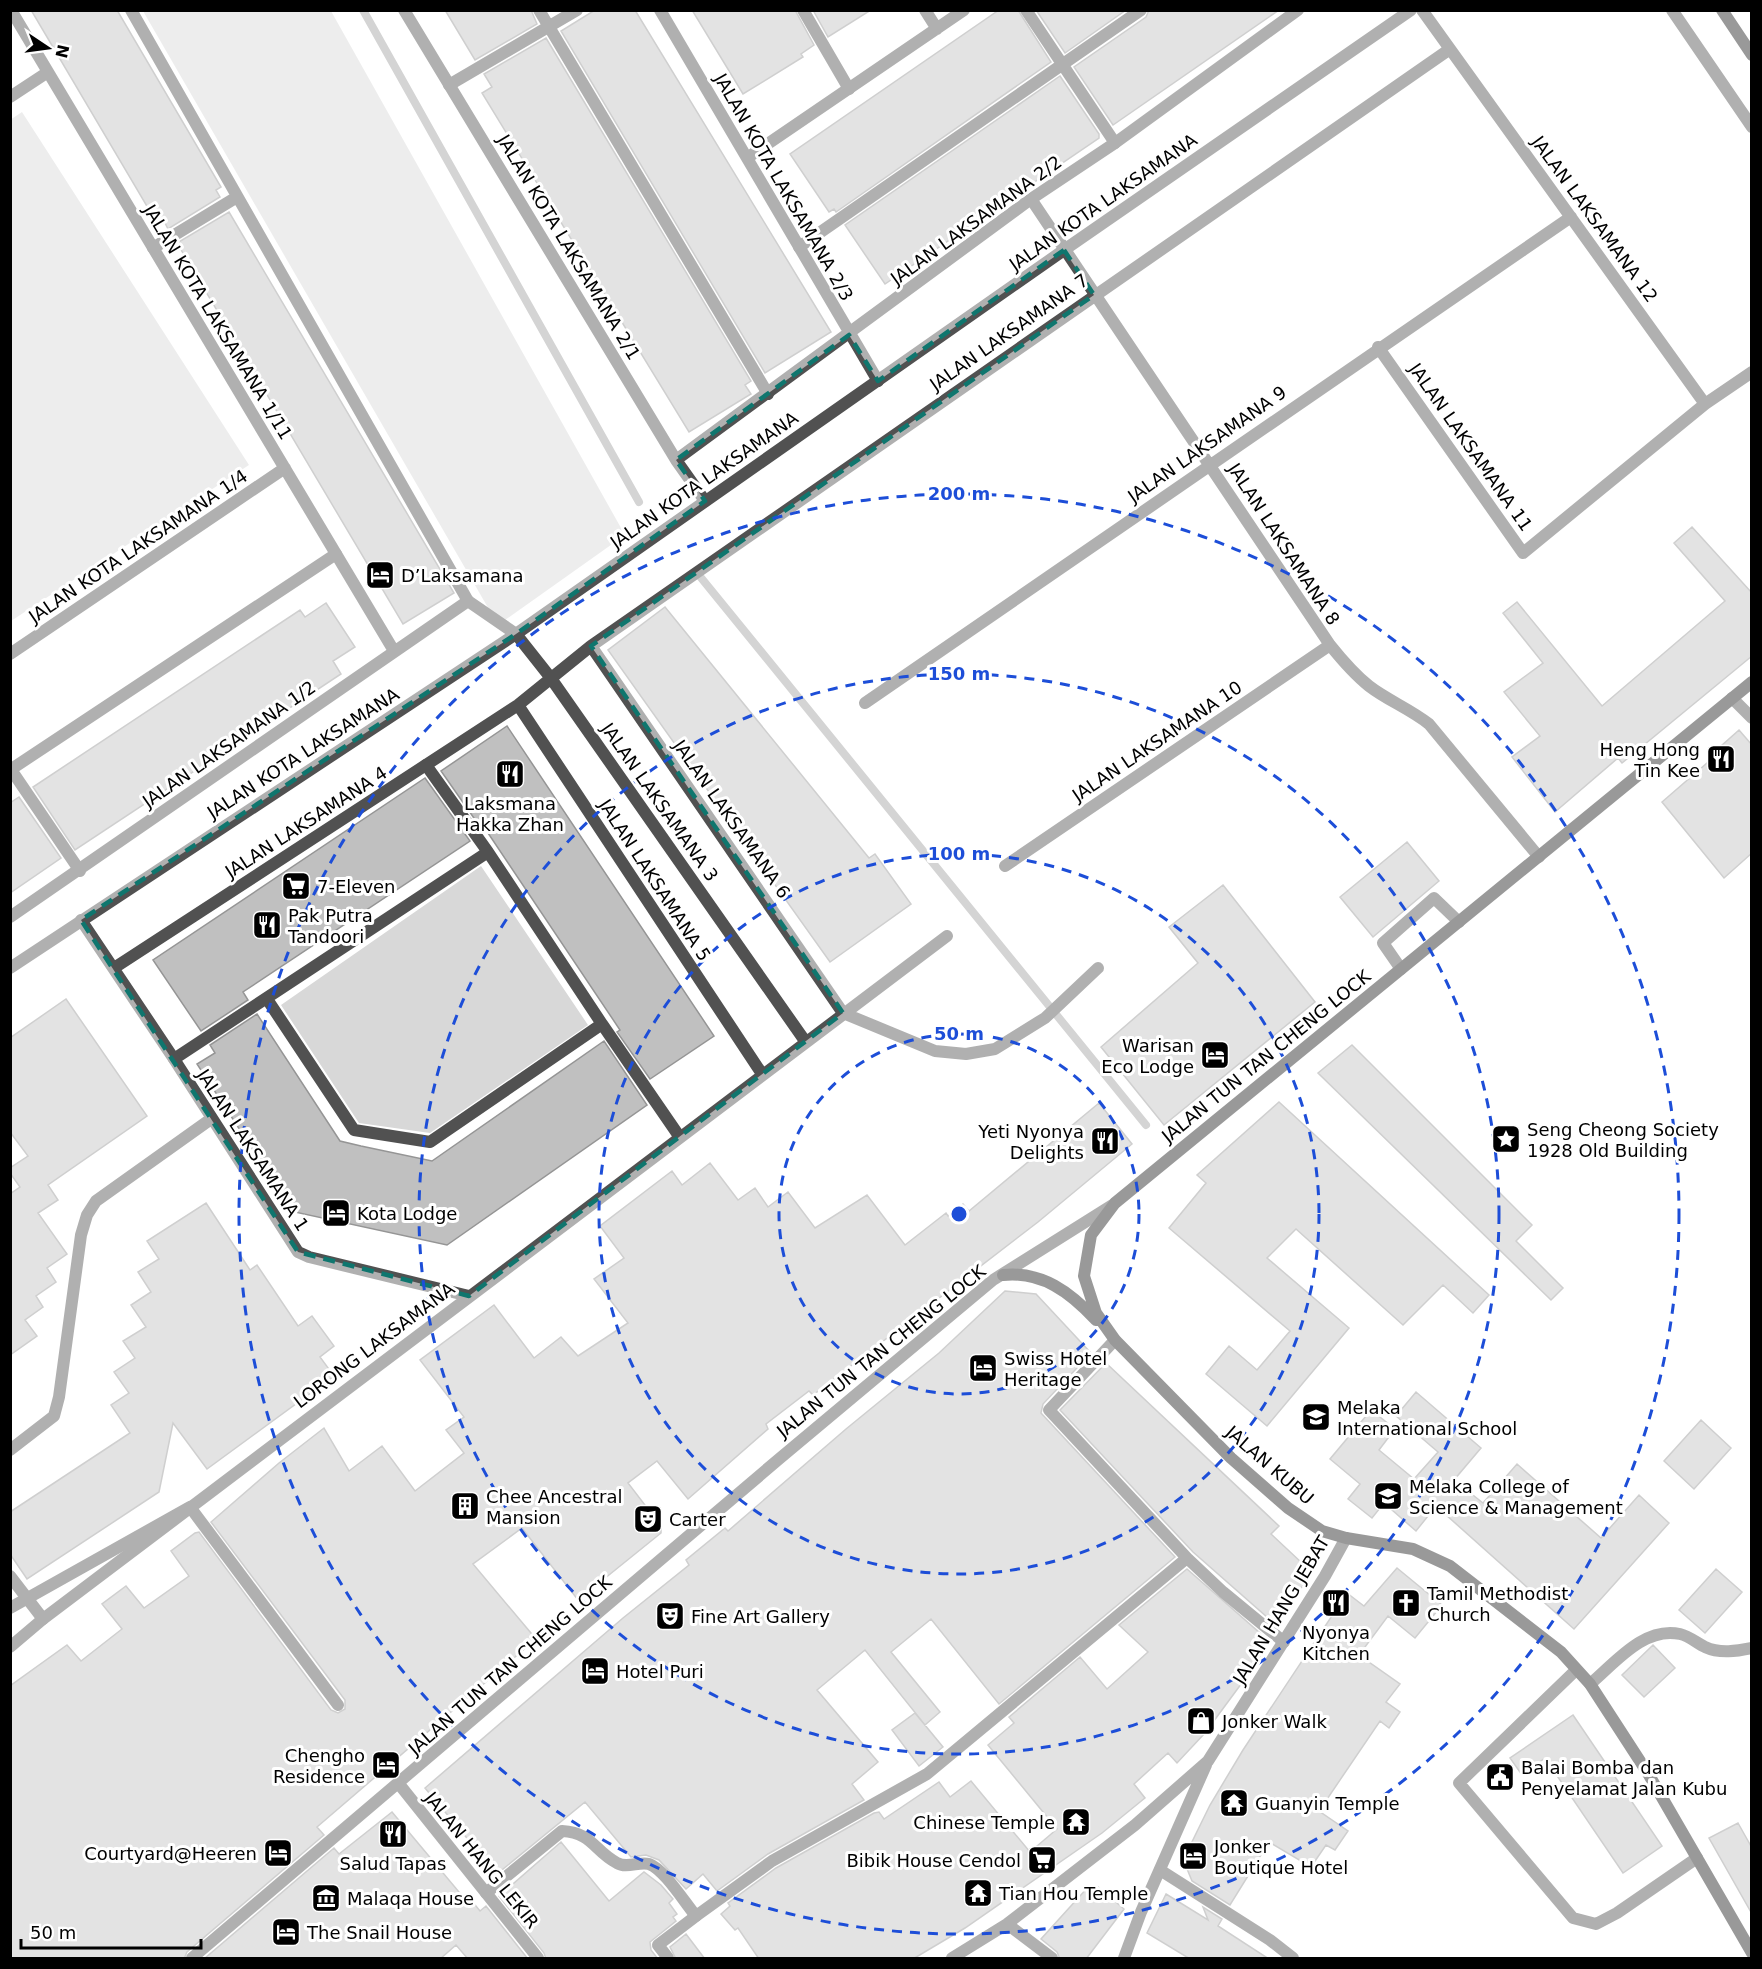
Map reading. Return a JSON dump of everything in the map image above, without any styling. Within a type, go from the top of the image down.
[{"type":"main road","points":[[1722,10],[1752,55]]},
{"type":"main road","name":"JALAN TUN TAN CHENG LOCK","points":[[1115,1203],[1752,682]]},
{"type":"main road","name":"JALAN KUBU","points":[[1115,1203],[1091,1235],[1084,1276],[1089,1295],[1111,1336],[1232,1458],[1288,1508],[1322,1531],[1346,1538],[1413,1549],[1450,1566],[1561,1652],[1590,1684],[1649,1774],[1752,1953]]},
{"type":"main road","points":[[1003,1275],[1033,1275],[1049,1282],[1085,1309],[1111,1336]]},
{"type":"street","name":"JALAN KOTA LAKSAMANA 1/11","points":[[11,10],[394,651]]},
{"type":"street","points":[[131,10],[468,601]]},
{"type":"street","name":"JALAN KOTA LAKSAMANA 2/1","points":[[404,10],[676,460],[705,501]]},
{"type":"street","points":[[539,10],[768,394]]},
{"type":"street","points":[[449,85],[577,10]]},
{"type":"street","name":"JALAN KOTA LAKSAMANA 2/3","points":[[660,10],[878,381]]},
{"type":"street","points":[[802,10],[849,89]]},
{"type":"street","points":[[925,10],[937,29]]},
{"type":"street","points":[[747,158],[964,10]]},
{"type":"street","points":[[1026,10],[1115,143]]},
{"type":"street","points":[[799,247],[1141,10]]},
{"type":"street","name":"JALAN LAKSAMANA 2/2","points":[[676,460],[1031,199],[1115,143],[1298,10]]},
{"type":"street","name":"JALAN KOTA LAKSAMANA","points":[[10,968],[516,634],[1411,10]]},
{"type":"street","name":"JALAN LAKSAMANA 12","points":[[1422,10],[1705,404]]},
{"type":"street","points":[[1672,10],[1752,127]]},
{"type":"street","name":"JALAN LAKSAMANA 7","points":[[550,677],[591,646],[1094,295],[1450,49]]},
{"type":"street","points":[[10,96],[48,72]]},
{"type":"street","points":[[153,248],[237,196]]},
{"type":"street","name":"JALAN LAKSAMANA 8","points":[[1031,199],[1329,645],[1351,671],[1371,687],[1409,708],[1429,724],[1539,856]]},
{"type":"street","name":"JALAN LAKSAMANA 9","points":[[865,703],[1378,347],[1571,217]]},
{"type":"street","name":"JALAN LAKSAMANA 11","points":[[1378,347],[1523,553],[1705,404]]},
{"type":"street","points":[[1705,404],[1752,372]]},
{"type":"street","name":"JALAN KOTA LAKSAMANA 1/4","points":[[10,654],[285,468]]},
{"type":"street","points":[[80,871],[11,769],[336,554]]},
{"type":"street","name":"JALAN LAKSAMANA 3","points":[[468,601],[516,634],[550,677],[806,1041]]},
{"type":"street","name":"JALAN LAKSAMANA 1/2","points":[[10,917],[80,871],[468,601]]},
{"type":"street","name":"JALAN LAKSAMANA 10","points":[[1005,866],[1329,645]]},
{"type":"street","name":"JALAN LAKSAMANA 6","points":[[591,646],[843,1013]]},
{"type":"street","name":"JALAN LAKSAMANA 4","points":[[114,968],[518,705],[550,677]]},
{"type":"street","points":[[1732,698],[1752,718]]},
{"type":"street","name":"JALAN LAKSAMANA 5","points":[[518,705],[762,1074]]},
{"type":"street","points":[[426,765],[488,852],[679,1136]]},
{"type":"street","points":[[174,1059],[488,852]]},
{"type":"street","points":[[1401,969],[1383,943],[1434,898],[1459,922]]},
{"type":"street","name":"JALAN LAKSAMANA 1","points":[[81,920],[298,1252],[309,1257],[469,1296]]},
{"type":"street","name":"LORONG LAKSAMANA","points":[[10,1647],[43,1619],[190,1507],[947,936]]},
{"type":"street","points":[[843,1013],[935,1051],[966,1054],[995,1049],[1045,1018],[1098,968]]},
{"type":"street","points":[[267,999],[354,1130],[430,1142],[602,1024]]},
{"type":"street","points":[[10,1450],[54,1416],[59,1397],[81,1235],[87,1215],[96,1201],[211,1119]]},
{"type":"street","name":"JALAN TUN TAN CHENG LOCK","points":[[192,1959],[788,1451],[993,1280],[1115,1203]]},
{"type":"street","points":[[1111,1336],[1049,1410],[1188,1558],[1223,1592],[1284,1642]]},
{"type":"street","points":[[10,1608],[190,1507],[338,1705]]},
{"type":"street","name":"JALAN HANG JEBAT","points":[[952,1959],[1007,1924],[1135,1825],[1208,1761],[1284,1642],[1346,1538]]},
{"type":"street","points":[[668,1959],[658,1945],[772,1862],[927,1774],[1188,1558]]},
{"type":"street","points":[[10,1576],[43,1619]]},
{"type":"street","points":[[1590,1684],[1640,1641],[1660,1633],[1682,1634],[1709,1648],[1733,1652],[1752,1648]]},
{"type":"street","points":[[1576,1670],[1459,1783],[1573,1918],[1596,1924],[1617,1913],[1697,1858]]},
{"type":"street","points":[[1124,1959],[1208,1761]]},
{"type":"street","name":"JALAN HANG LEKIR","points":[[399,1784],[538,1959]]},
{"type":"street","points":[[486,1893],[562,1831],[579,1832],[618,1864],[630,1866],[647,1863],[658,1869],[696,1916]]},
{"type":"street","points":[[1160,1870],[1270,1940],[1293,1959]]},
{"type":"street","points":[[1007,1924],[1052,1959]]},
{"type":"highlighted area","points":[[1064,250],[1094,295],[591,646],[843,1013],[469,1296],[298,1252],[81,920],[516,634],[705,501],[676,460],[849,335],[878,381]]},
{"type":"shaded area","points":[[143,11],[331,11],[625,535],[498,625]]},
{"type":"shaded area","points":[[22,112],[249,465],[11,621],[10,120]]},
{"type":"shaded area","points":[[481,866],[588,1025],[430,1133],[359,1123],[281,1005]]},
{"type":"building","points":[[31,10],[117,10],[221,187],[216,190],[220,197],[168,229],[164,221],[158,225]]},
{"type":"building","points":[[445,10],[531,10],[537,24],[475,60]]},
{"type":"building","points":[[595,10],[635,10],[831,332],[765,373],[561,31]]},
{"type":"building","points":[[692,10],[795,10],[814,45],[801,54],[803,57],[743,94]]},
{"type":"building","points":[[813,10],[871,10],[828,37]]},
{"type":"building","points":[[999,10],[1018,10],[1051,62],[836,212],[834,209],[829,212],[790,154]]},
{"type":"building","points":[[1036,10],[1126,10],[1065,53]]},
{"type":"building","points":[[1149,10],[1279,10],[1113,125],[1074,67],[1146,17]]},
{"type":"building","points":[[546,38],[751,381],[745,385],[751,394],[689,432],[482,93],[492,87],[484,74]]},
{"type":"building","points":[[1060,76],[1099,134],[1099,138],[885,284],[845,225]]},
{"type":"building","points":[[229,212],[454,593],[403,624],[177,243]]},
{"type":"building","points":[[1692,527],[1752,593],[1752,656],[1622,763],[1618,758],[1555,812],[1512,757],[1540,736],[1504,692],[1543,663],[1503,613],[1517,602],[1602,706],[1725,601],[1674,543]]},
{"type":"building","points":[[326,603],[355,647],[333,661],[341,674],[75,850],[33,787],[300,610],[305,617]]},
{"type":"building","points":[[665,607],[869,858],[875,854],[911,904],[830,962],[608,650]]},
{"type":"building","points":[[507,726],[714,1036],[650,1079],[617,1032],[620,1030],[486,830],[483,831],[441,771]]},
{"type":"building","points":[[1739,730],[1752,745],[1752,853],[1724,878],[1662,802],[1722,750],[1720,747]]},
{"type":"building","points":[[425,778],[470,841],[243,992],[248,1000],[201,1031],[153,960]]},
{"type":"building","points":[[19,797],[61,858],[10,893],[10,803]]},
{"type":"building","points":[[1407,842],[1439,881],[1373,937],[1340,897]]},
{"type":"building","points":[[1223,885],[1315,1002],[1164,1125],[1101,1047],[1198,963],[1169,927]]},
{"type":"building","points":[[66,999],[147,1116],[48,1185],[58,1200],[38,1213],[67,1254],[47,1268],[56,1282],[36,1296],[43,1307],[25,1320],[37,1336],[10,1355],[10,1194],[20,1187],[10,1173],[10,1168],[28,1156],[10,1132],[10,1038]]},
{"type":"building","points":[[257,1014],[340,1141],[361,1146],[432,1161],[604,1041],[647,1105],[447,1245],[290,1211],[290,1207],[197,1064],[215,1053],[210,1045]]},
{"type":"building","points":[[1352,1045],[1532,1225],[1516,1241],[1563,1288],[1551,1300],[1318,1073]]},
{"type":"building","points":[[1279,1102],[1489,1295],[1473,1313],[1443,1285],[1403,1325],[1296,1229],[1267,1258],[1349,1328],[1267,1426],[1206,1374],[1229,1346],[1257,1370],[1290,1331],[1169,1228],[1206,1183],[1197,1175]]},
{"type":"building","points":[[1099,1103],[1132,1144],[1038,1222],[813,1395],[809,1391],[766,1424],[768,1429],[688,1499],[657,1461],[628,1483],[661,1526],[661,1533],[578,1600],[522,1528],[473,1564],[536,1639],[317,1827],[324,1835],[187,1952],[184,1959],[10,1959],[10,1686],[67,1645],[81,1661],[122,1629],[102,1604],[126,1586],[144,1608],[189,1576],[171,1551],[195,1533],[199,1532],[331,1710],[338,1713],[345,1709],[345,1700],[211,1522],[279,1463],[324,1428],[349,1471],[382,1446],[415,1491],[464,1453],[446,1430],[464,1417],[420,1360],[494,1305],[534,1358],[561,1337],[578,1356],[628,1323],[594,1279],[624,1258],[600,1226],[672,1171],[682,1185],[710,1163],[738,1200],[755,1188],[768,1207],[788,1192],[815,1228],[867,1195],[905,1245],[946,1213],[948,1216],[963,1204],[969,1211]]},
{"type":"building","points":[[206,1203],[250,1270],[257,1265],[298,1326],[312,1316],[334,1346],[320,1357],[334,1376],[207,1469],[173,1423],[159,1492],[27,1579],[10,1554],[10,1512],[130,1433],[111,1405],[129,1393],[114,1372],[135,1358],[123,1341],[146,1327],[131,1305],[151,1292],[138,1272],[159,1259],[147,1241]]},
{"type":"building","points":[[1005,1291],[1036,1294],[1091,1353],[1043,1404],[1041,1413],[1175,1557],[999,1704],[931,1619],[891,1652],[940,1712],[925,1725],[865,1650],[817,1690],[878,1762],[852,1784],[864,1800],[768,1854],[717,1891],[703,1874],[686,1889],[659,1860],[646,1855],[631,1857],[585,1802],[497,1874],[425,1788],[623,1618],[689,1565],[686,1560],[725,1528],[728,1531],[846,1429],[939,1353]]},
{"type":"building","points":[[1106,1363],[1279,1526],[1271,1534],[1302,1563],[1304,1584],[1276,1625],[1193,1552],[1060,1410]]},
{"type":"building","points":[[1416,1392],[1481,1448],[1454,1480],[1483,1503],[1517,1464],[1601,1538],[1639,1495],[1669,1523],[1574,1629],[1436,1506],[1416,1531],[1384,1503],[1372,1518],[1348,1499],[1360,1484],[1330,1459],[1371,1410],[1395,1429],[1379,1450],[1414,1479],[1438,1452],[1396,1416]]},
{"type":"building","points":[[1701,1420],[1731,1448],[1694,1489],[1664,1461]]},
{"type":"building","points":[[1397,1568],[1442,1605],[1415,1638],[1388,1616],[1359,1655],[1400,1684],[1386,1702],[1400,1712],[1389,1728],[1380,1721],[1319,1811],[1348,1831],[1335,1850],[1326,1845],[1311,1867],[1269,1842],[1230,1905],[1192,1881],[1185,1864],[1187,1852],[1210,1805],[1243,1750],[1347,1593],[1364,1606]]},
{"type":"building","points":[[1187,1569],[1269,1641],[1250,1672],[1205,1733],[1177,1763],[1168,1753],[1134,1784],[1145,1798],[1102,1833],[965,1928],[913,1959],[759,1959],[738,1928],[735,1930],[721,1914],[730,1906],[728,1903],[776,1868],[874,1813],[879,1812],[884,1819],[939,1782],[950,1797],[971,1781],[1030,1852],[1057,1829],[988,1745],[1014,1723],[1009,1717],[1080,1657],[1107,1689],[1148,1652],[1119,1625]]},
{"type":"building","points":[[1716,1569],[1742,1592],[1705,1633],[1679,1610]]},
{"type":"building","points":[[1653,1645],[1675,1668],[1644,1697],[1622,1675]]},
{"type":"building","points":[[915,1713],[943,1747],[919,1766],[892,1730]]},
{"type":"building","points":[[1573,1715],[1662,1846],[1623,1873],[1545,1758],[1522,1775],[1510,1758]]},
{"type":"building","points":[[392,1812],[469,1904],[472,1901],[480,1911],[486,1906],[528,1959],[468,1959],[456,1945],[440,1959],[204,1959],[334,1848],[339,1854]]},
{"type":"building","points":[[1738,1823],[1752,1848],[1752,1914],[1709,1838]]},
{"type":"building","points":[[561,1842],[609,1901],[644,1872],[661,1885],[673,1899],[669,1903],[677,1914],[673,1917],[676,1921],[650,1942],[651,1950],[658,1959],[546,1959],[544,1953],[499,1896]]},
{"type":"building","points":[[1089,1886],[1097,1886],[1124,1909],[1086,1959],[1060,1959],[1057,1952],[1041,1939]]},
{"type":"building","points":[[1166,1894],[1208,1920],[1203,1907],[1222,1919],[1218,1926],[1269,1959],[1190,1959],[1147,1933]]},
{"type":"building","points":[[686,1934],[705,1959],[676,1959],[670,1947]]},
{"type":"waterway","points":[[363,10],[639,502]]},
{"type":"waterway","points":[[698,574],[1146,1125]]},
{"type":"place","name":"D’Laksamana","points":[[380,575]]},
{"type":"place","name":"Heng Hong Tin Kee","points":[[1721,759]]},
{"type":"place","name":"Laksmana Hakka Zhan","points":[[510,774]]},
{"type":"place","name":"7-Eleven","points":[[296,886]]},
{"type":"place","name":"Pak Putra Tandoori","points":[[267,925]]},
{"type":"place","name":"Warisan Eco Lodge","points":[[1215,1055]]},
{"type":"place","name":"Seng Cheong Society 1928 Old Building","points":[[1506,1139]]},
{"type":"place","name":"Yeti Nyonya Delights","points":[[1105,1141]]},
{"type":"place","name":"Kota Lodge","points":[[336,1213]]},
{"type":"place","name":"Swiss Hotel Heritage","points":[[983,1368]]},
{"type":"place","name":"Melaka International School","points":[[1316,1417]]},
{"type":"place","name":"Melaka College of Science & Management","points":[[1388,1496]]},
{"type":"place","name":"Chee Ancestral Mansion","points":[[465,1506]]},
{"type":"place","name":"Carter","points":[[648,1519]]},
{"type":"place","name":"Nyonya Kitchen","points":[[1336,1603]]},
{"type":"place","name":"Tamil Methodist Church","points":[[1406,1603]]},
{"type":"place","name":"Fine Art Gallery","points":[[670,1616]]},
{"type":"place","name":"Hotel Puri","points":[[595,1671]]},
{"type":"place","name":"Jonker Walk","points":[[1201,1721]]},
{"type":"place","name":"Chengho Residence","points":[[386,1765]]},
{"type":"place","name":"Balai Bomba dan Penyelamat Jalan Kubu","points":[[1500,1777]]},
{"type":"place","name":"Guanyin Temple","points":[[1234,1803]]},
{"type":"place","name":"Chinese Temple","points":[[1076,1822]]},
{"type":"place","name":"Salud Tapas","points":[[393,1834]]},
{"type":"place","name":"Courtyard@Heeren","points":[[278,1853]]},
{"type":"place","name":"Jonker Boutique Hotel","points":[[1193,1856]]},
{"type":"place","name":"Bibik House Cendol","points":[[1042,1860]]},
{"type":"place","name":"Tian Hou Temple","points":[[978,1893]]},
{"type":"place","name":"Malaqa House","points":[[326,1898]]},
{"type":"place","name":"The Snail House","points":[[286,1932]]}]
